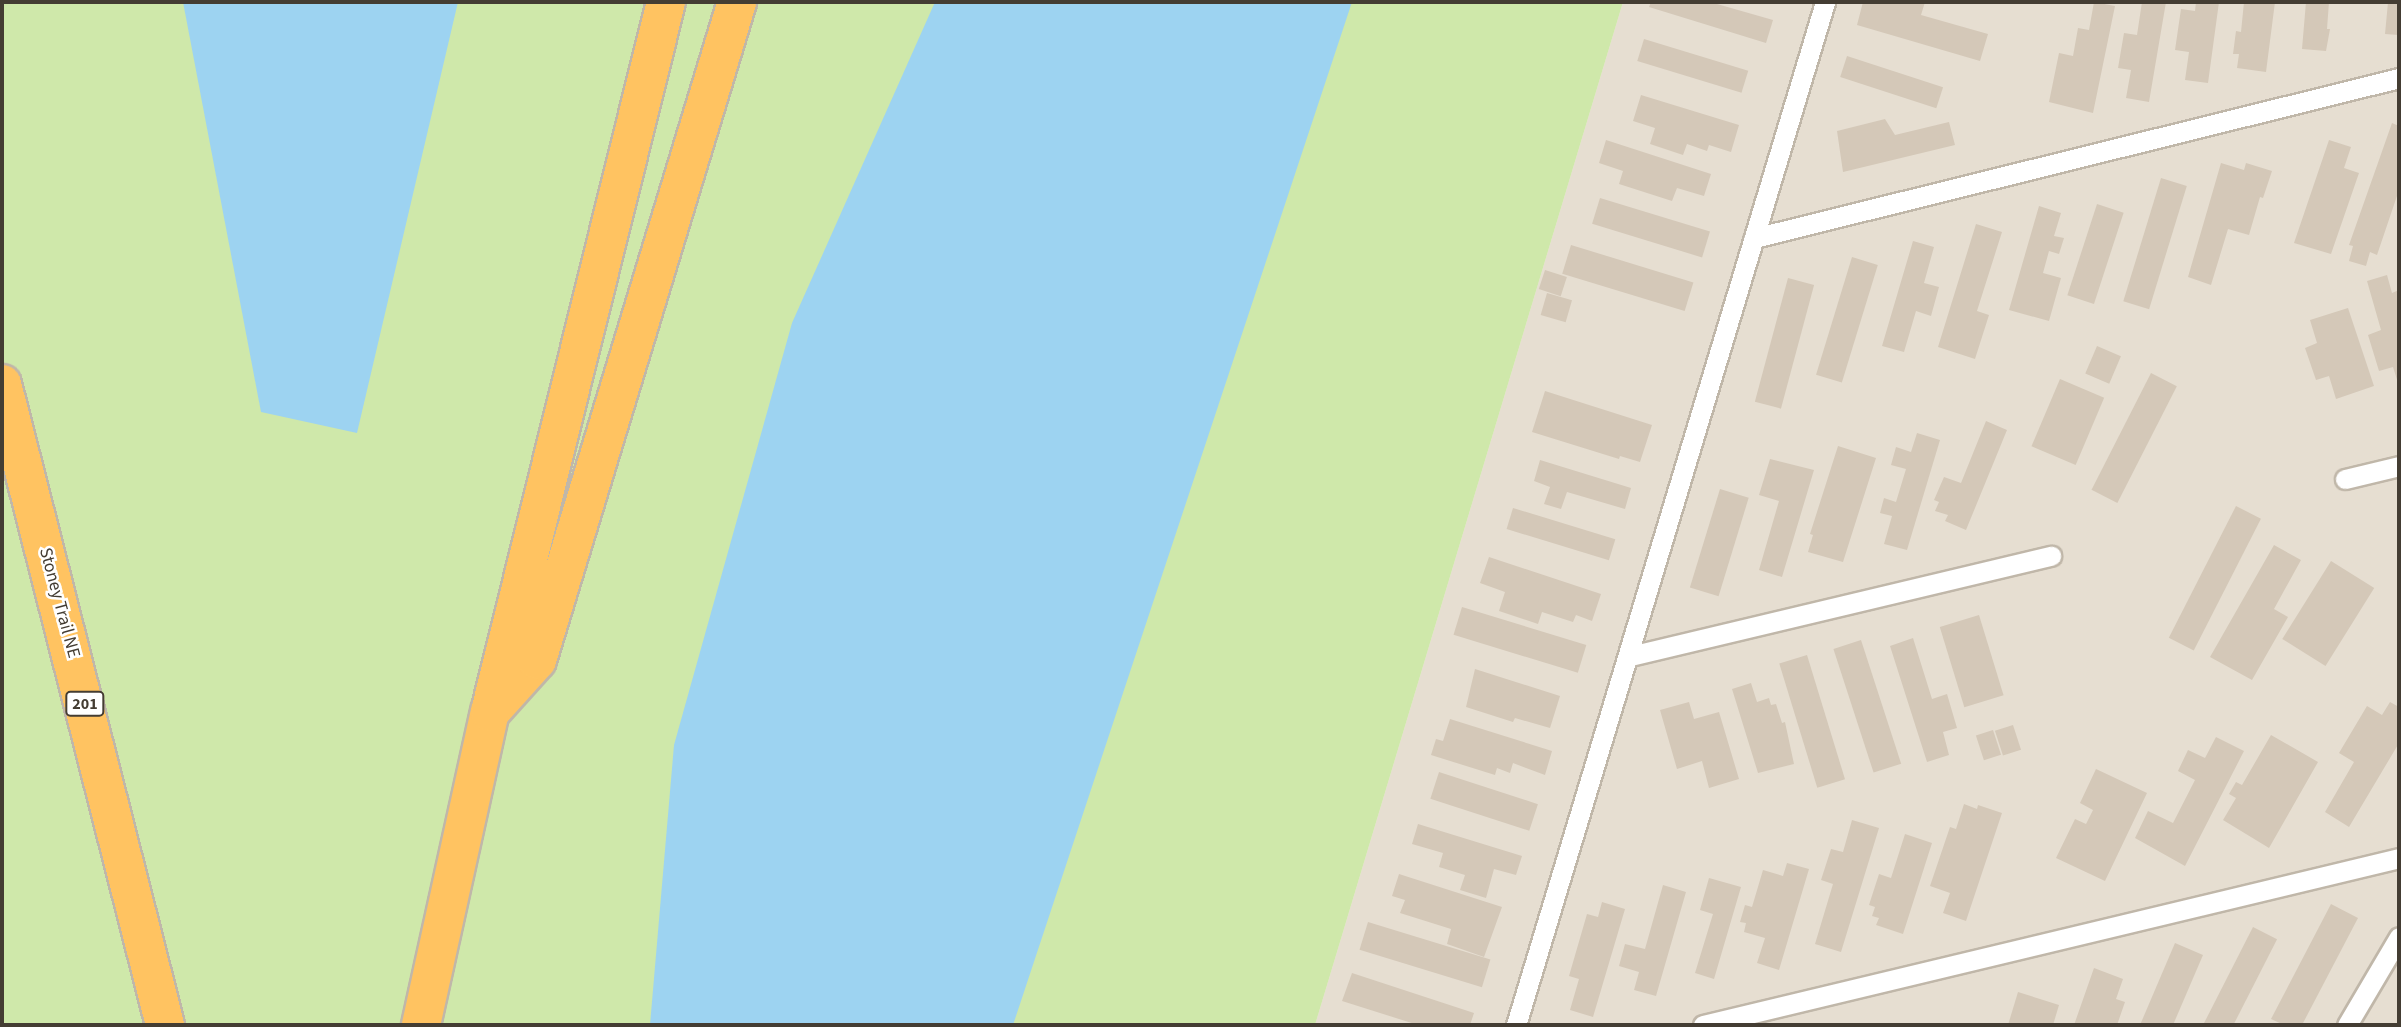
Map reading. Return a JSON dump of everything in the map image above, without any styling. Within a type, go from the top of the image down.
[{"type":"highway","points":[[421,1025],[490,712],[666,2]]},
{"type":"highway","points":[[490,712],[537,660],[737,2]]},
{"type":"highway","name":"Stoney Trail NE","points":[[2,384],[165,1025]]},
{"type":"lane","points":[[1516,1025],[1630,656],[1825,2]]},
{"type":"lane","points":[[1754,238],[2399,78]]},
{"type":"lane","points":[[2345,479],[2399,466]]},
{"type":"lane","points":[[1630,656],[2051,556]]},
{"type":"lane","points":[[1703,1025],[2399,858]]},
{"type":"lane","points":[[2347,1025],[2399,937]]},
{"type":"shaded area","points":[[1623,2],[2399,2],[2399,1025],[1315,1025]]},
{"type":"green space","points":[[2,2],[1623,2],[1315,1025],[2,1025]]},
{"type":"water","points":[[183,2],[458,2],[357,433],[261,412]]},
{"type":"water","points":[[935,2],[1352,2],[1013,1025],[650,1025],[674,745],[792,323]]},
{"type":"building","points":[[1651,2],[1710,2],[1773,20],[1766,43],[1649,7]]},
{"type":"building","points":[[1863,2],[1925,2],[1921,15],[1988,34],[1980,61],[1857,25]]},
{"type":"building","points":[[2094,2],[2115,6],[2093,113],[2049,102],[2059,53],[2073,56],[2078,28],[2089,30]]},
{"type":"building","points":[[2142,2],[2166,2],[2149,102],[2126,98],[2131,70],[2118,68],[2124,33],[2137,35]]},
{"type":"building","points":[[2196,2],[2219,2],[2208,83],[2185,80],[2189,52],[2175,50],[2181,9],[2195,11]]},
{"type":"building","points":[[2244,2],[2275,2],[2266,72],[2237,68],[2239,54],[2233,54],[2236,31],[2241,32]]},
{"type":"building","points":[[2306,2],[2329,2],[2327,29],[2330,29],[2326,51],[2302,49]]},
{"type":"building","points":[[2388,2],[2399,2],[2399,35],[2385,34]]},
{"type":"building","points":[[1644,39],[1748,71],[1742,93],[1637,61]]},
{"type":"building","points":[[1847,56],[1943,87],[1936,108],[1840,77]]},
{"type":"building","points":[[1641,95],[1739,125],[1731,152],[1709,145],[1707,151],[1687,144],[1683,155],[1650,144],[1655,128],[1633,121]]},
{"type":"building","points":[[1885,119],[1895,135],[1949,122],[1955,145],[1843,172],[1837,131]]},
{"type":"building","points":[[2392,123],[2399,126],[2399,190],[2377,255],[2370,252],[2366,266],[2349,261],[2353,246],[2349,245]]},
{"type":"building","points":[[1606,140],[1711,174],[1704,196],[1677,188],[1672,201],[1619,184],[1623,171],[1599,163]]},
{"type":"building","points":[[2329,140],[2351,147],[2344,168],[2359,173],[2331,254],[2294,243]]},
{"type":"building","points":[[2221,163],[2244,170],[2246,163],[2272,171],[2263,198],[2260,197],[2249,235],[2228,229],[2211,285],[2188,277]]},
{"type":"building","points":[[2161,178],[2187,186],[2149,309],[2123,301]]},
{"type":"building","points":[[1600,198],[1710,232],[1702,257],[1592,224]]},
{"type":"building","points":[[2097,204],[2124,213],[2094,304],[2067,295]]},
{"type":"building","points":[[2039,206],[2061,213],[2054,236],[2064,238],[2059,254],[2049,251],[2043,273],[2061,278],[2049,321],[2009,310]]},
{"type":"building","points":[[1976,224],[2002,232],[1977,311],[1989,315],[1975,359],[1938,347]]},
{"type":"building","points":[[1913,241],[1934,247],[1924,283],[1939,287],[1931,316],[1916,311],[1904,352],[1882,346]]},
{"type":"building","points":[[1571,245],[1693,282],[1685,311],[1562,274]]},
{"type":"building","points":[[1852,257],[1878,265],[1842,383],[1816,375]]},
{"type":"building","points":[[1545,270],[1567,277],[1561,296],[1539,289]]},
{"type":"building","points":[[2387,275],[2392,293],[2399,290],[2399,386],[2393,367],[2379,371],[2368,335],[2381,330],[2367,281]]},
{"type":"building","points":[[1788,278],[1814,285],[1781,409],[1755,402]]},
{"type":"building","points":[[1547,293],[1572,300],[1566,322],[1541,315]]},
{"type":"building","points":[[2348,308],[2374,386],[2336,399],[2329,376],[2316,380],[2305,348],[2317,343],[2310,320]]},
{"type":"building","points":[[2097,346],[2121,356],[2109,384],[2085,374]]},
{"type":"building","points":[[2151,373],[2177,386],[2117,503],[2092,490]]},
{"type":"building","points":[[2060,379],[2104,398],[2076,465],[2031,446]]},
{"type":"building","points":[[1545,391],[1652,425],[1640,462],[1620,456],[1619,459],[1532,432]]},
{"type":"building","points":[[1986,421],[2007,430],[1966,530],[1945,521],[1948,515],[1935,511],[1939,502],[1934,500],[1944,477],[1961,483]]},
{"type":"building","points":[[1917,433],[1940,440],[1907,550],[1884,544],[1892,516],[1880,513],[1884,498],[1896,502],[1906,469],[1891,465],[1896,447],[1911,452]]},
{"type":"building","points":[[1838,446],[1876,458],[1843,562],[1808,552],[1813,535],[1810,534]]},
{"type":"building","points":[[1770,459],[1814,470],[1782,577],[1759,570],[1779,501],[1759,495]]},
{"type":"building","points":[[1540,460],[1631,488],[1625,509],[1567,492],[1561,509],[1544,504],[1550,487],[1534,481]]},
{"type":"building","points":[[1720,489],[1749,498],[1719,596],[1690,587]]},
{"type":"building","points":[[2236,506],[2261,519],[2194,651],[2169,638]]},
{"type":"building","points":[[1513,508],[1615,539],[1609,560],[1507,529]]},
{"type":"building","points":[[2274,545],[2301,560],[2274,609],[2288,617],[2252,680],[2210,657]]},
{"type":"building","points":[[1489,557],[1601,594],[1592,621],[1576,615],[1573,622],[1542,612],[1538,624],[1499,611],[1505,592],[1480,583]]},
{"type":"building","points":[[2331,561],[2374,588],[2325,666],[2282,639]]},
{"type":"building","points":[[1462,607],[1586,645],[1578,673],[1454,635]]},
{"type":"building","points":[[1979,615],[2004,695],[1964,707],[1940,627]]},
{"type":"building","points":[[1913,638],[1932,699],[1947,694],[1957,728],[1943,732],[1949,755],[1927,762],[1890,646]]},
{"type":"building","points":[[1861,640],[1901,764],[1874,773],[1833,649]]},
{"type":"building","points":[[1807,655],[1845,779],[1817,788],[1779,663]]},
{"type":"building","points":[[1475,669],[1560,696],[1550,728],[1515,718],[1513,722],[1466,707]]},
{"type":"building","points":[[1751,683],[1757,702],[1769,698],[1771,705],[1776,704],[1782,723],[1785,722],[1794,764],[1758,773],[1732,689]]},
{"type":"building","points":[[1689,702],[1694,719],[1719,712],[1739,779],[1709,788],[1702,761],[1677,769],[1660,710]]},
{"type":"building","points":[[2390,702],[2399,707],[2399,743],[2349,827],[2325,812],[2354,762],[2339,753],[2367,706],[2382,715]]},
{"type":"building","points":[[1450,719],[1552,751],[1545,775],[1513,763],[1510,773],[1497,768],[1495,775],[1431,755],[1436,739],[1443,741]]},
{"type":"building","points":[[2013,725],[2021,750],[2003,756],[1995,731]]},
{"type":"building","points":[[1993,730],[2001,755],[1984,760],[1976,736]]},
{"type":"building","points":[[2271,735],[2318,762],[2269,848],[2223,820],[2236,798],[2229,794],[2236,782],[2242,785]]},
{"type":"building","points":[[2216,737],[2244,751],[2185,866],[2135,838],[2148,811],[2173,823],[2195,780],[2178,771],[2188,750],[2205,758]]},
{"type":"building","points":[[2096,769],[2147,793],[2105,881],[2056,858],[2075,819],[2086,824],[2093,810],[2080,803]]},
{"type":"building","points":[[1439,772],[1538,804],[1529,831],[1430,799]]},
{"type":"building","points":[[1964,804],[1977,809],[1978,805],[2002,813],[1966,921],[1943,913],[1950,893],[1930,886],[1950,827],[1956,829]]},
{"type":"building","points":[[1852,820],[1879,828],[1841,952],[1815,944],[1833,884],[1821,880],[1831,849],[1843,852]]},
{"type":"building","points":[[1418,824],[1522,856],[1516,875],[1494,869],[1486,898],[1460,890],[1465,875],[1439,867],[1443,853],[1412,844]]},
{"type":"building","points":[[1905,834],[1932,843],[1903,934],[1876,925],[1879,918],[1872,916],[1875,907],[1869,905],[1879,874],[1891,878]]},
{"type":"building","points":[[1787,863],[1809,869],[1779,970],[1757,963],[1765,938],[1744,932],[1746,923],[1740,922],[1745,905],[1752,907],[1763,870],[1783,876]]},
{"type":"building","points":[[1399,874],[1502,907],[1484,957],[1447,944],[1451,929],[1400,913],[1405,900],[1392,896]]},
{"type":"building","points":[[1709,878],[1741,887],[1714,979],[1695,973],[1713,914],[1700,910]]},
{"type":"building","points":[[1663,885],[1686,892],[1656,996],[1634,990],[1639,972],[1619,966],[1625,944],[1645,949]]},
{"type":"building","points":[[1602,902],[1625,909],[1593,1017],[1570,1010],[1579,979],[1569,976],[1587,914],[1598,917]]},
{"type":"building","points":[[2331,904],[2358,918],[2302,1025],[2284,1025],[2271,1019]]},
{"type":"building","points":[[1368,922],[1490,959],[1482,987],[1360,950]]},
{"type":"building","points":[[2253,927],[2277,939],[2233,1025],[2204,1024]]},
{"type":"building","points":[[2175,943],[2203,955],[2173,1025],[2140,1025]]},
{"type":"building","points":[[2094,968],[2123,979],[2116,999],[2125,1002],[2117,1025],[2074,1025]]},
{"type":"building","points":[[1352,973],[1474,1013],[1470,1025],[1418,1025],[1342,1001]]},
{"type":"building","points":[[2018,992],[2059,1005],[2053,1025],[2008,1025]]}]
